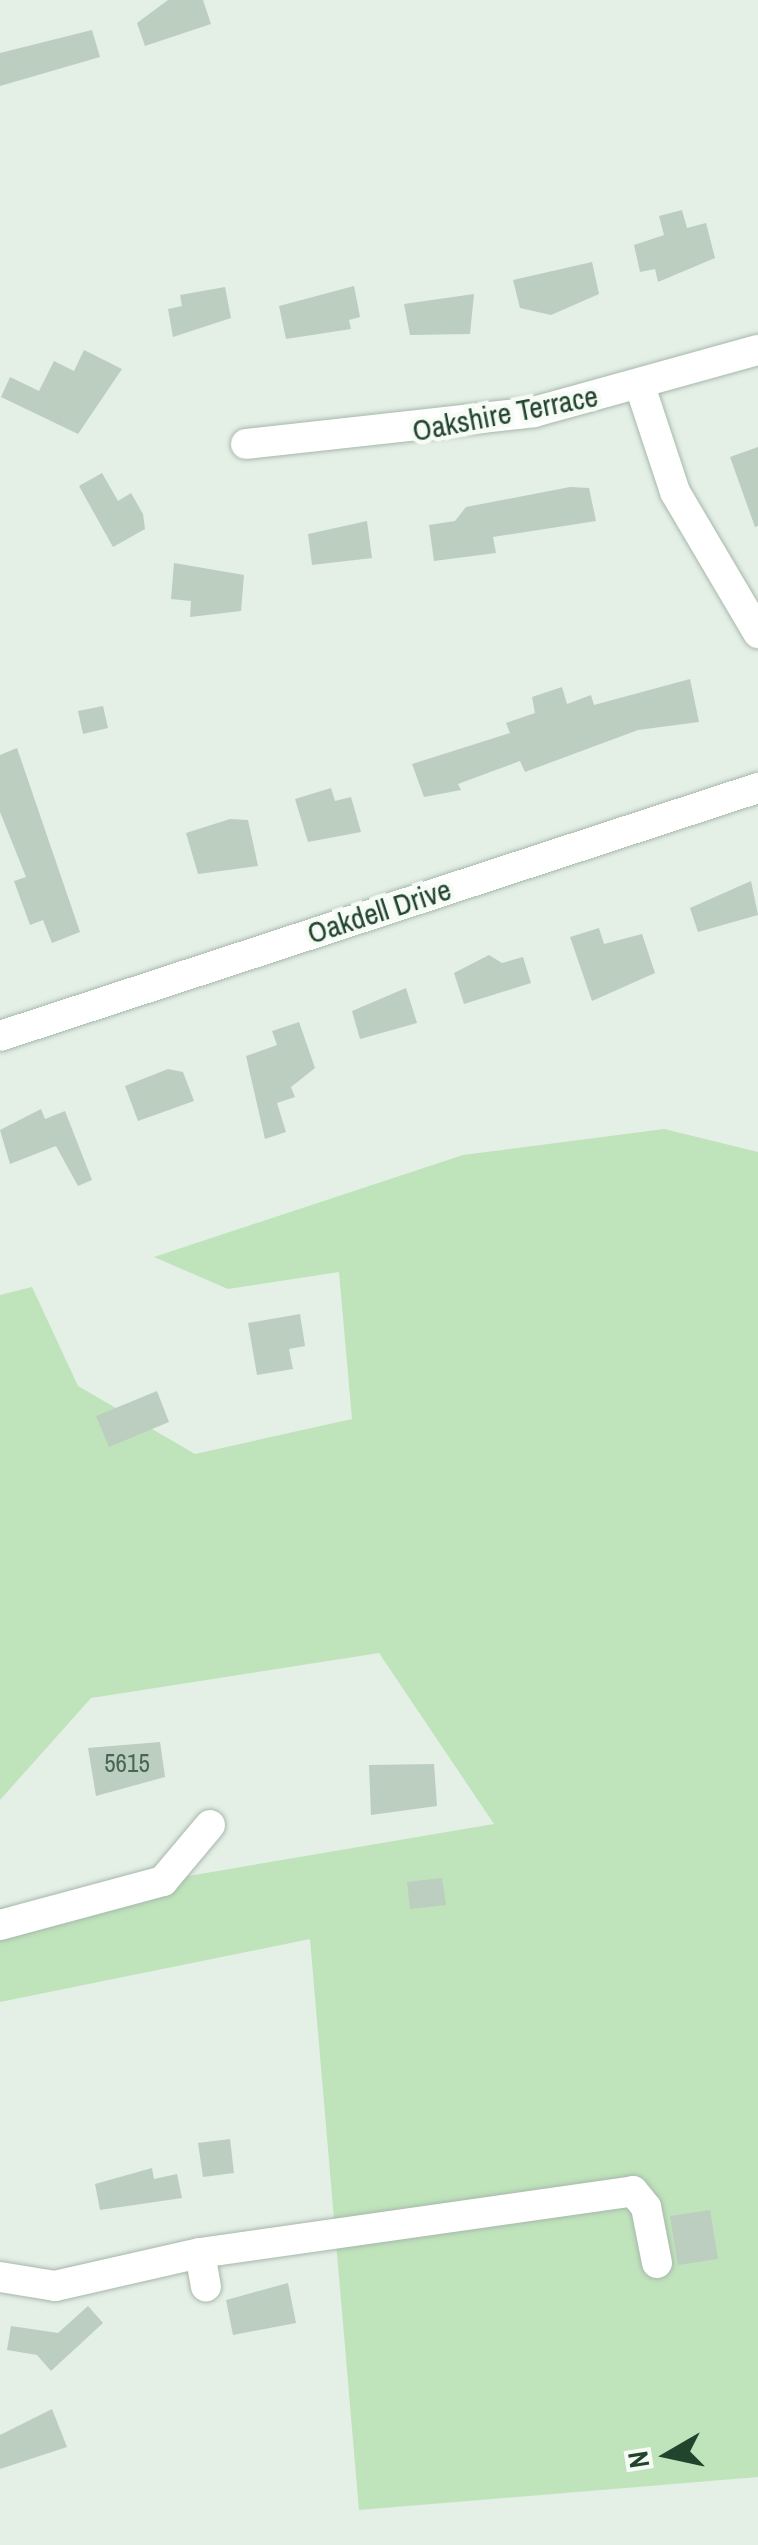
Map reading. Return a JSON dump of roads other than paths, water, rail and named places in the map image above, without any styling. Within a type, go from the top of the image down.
[{"type":"street","name":"Oakshire Terrace","points":[[246,444],[432,430],[640,386],[758,350]]},
{"type":"street","points":[[640,386],[675,492],[758,633]]},
{"type":"street","name":"Oakdell Drive","points":[[2,1031],[758,788]]},
{"type":"street","points":[[0,1925],[164,1880],[210,1825]]},
{"type":"street","points":[[0,2277],[55,2286],[200,2253],[633,2191],[646,2207],[657,2263]]},
{"type":"street","points":[[200,2253],[206,2286]]}]
